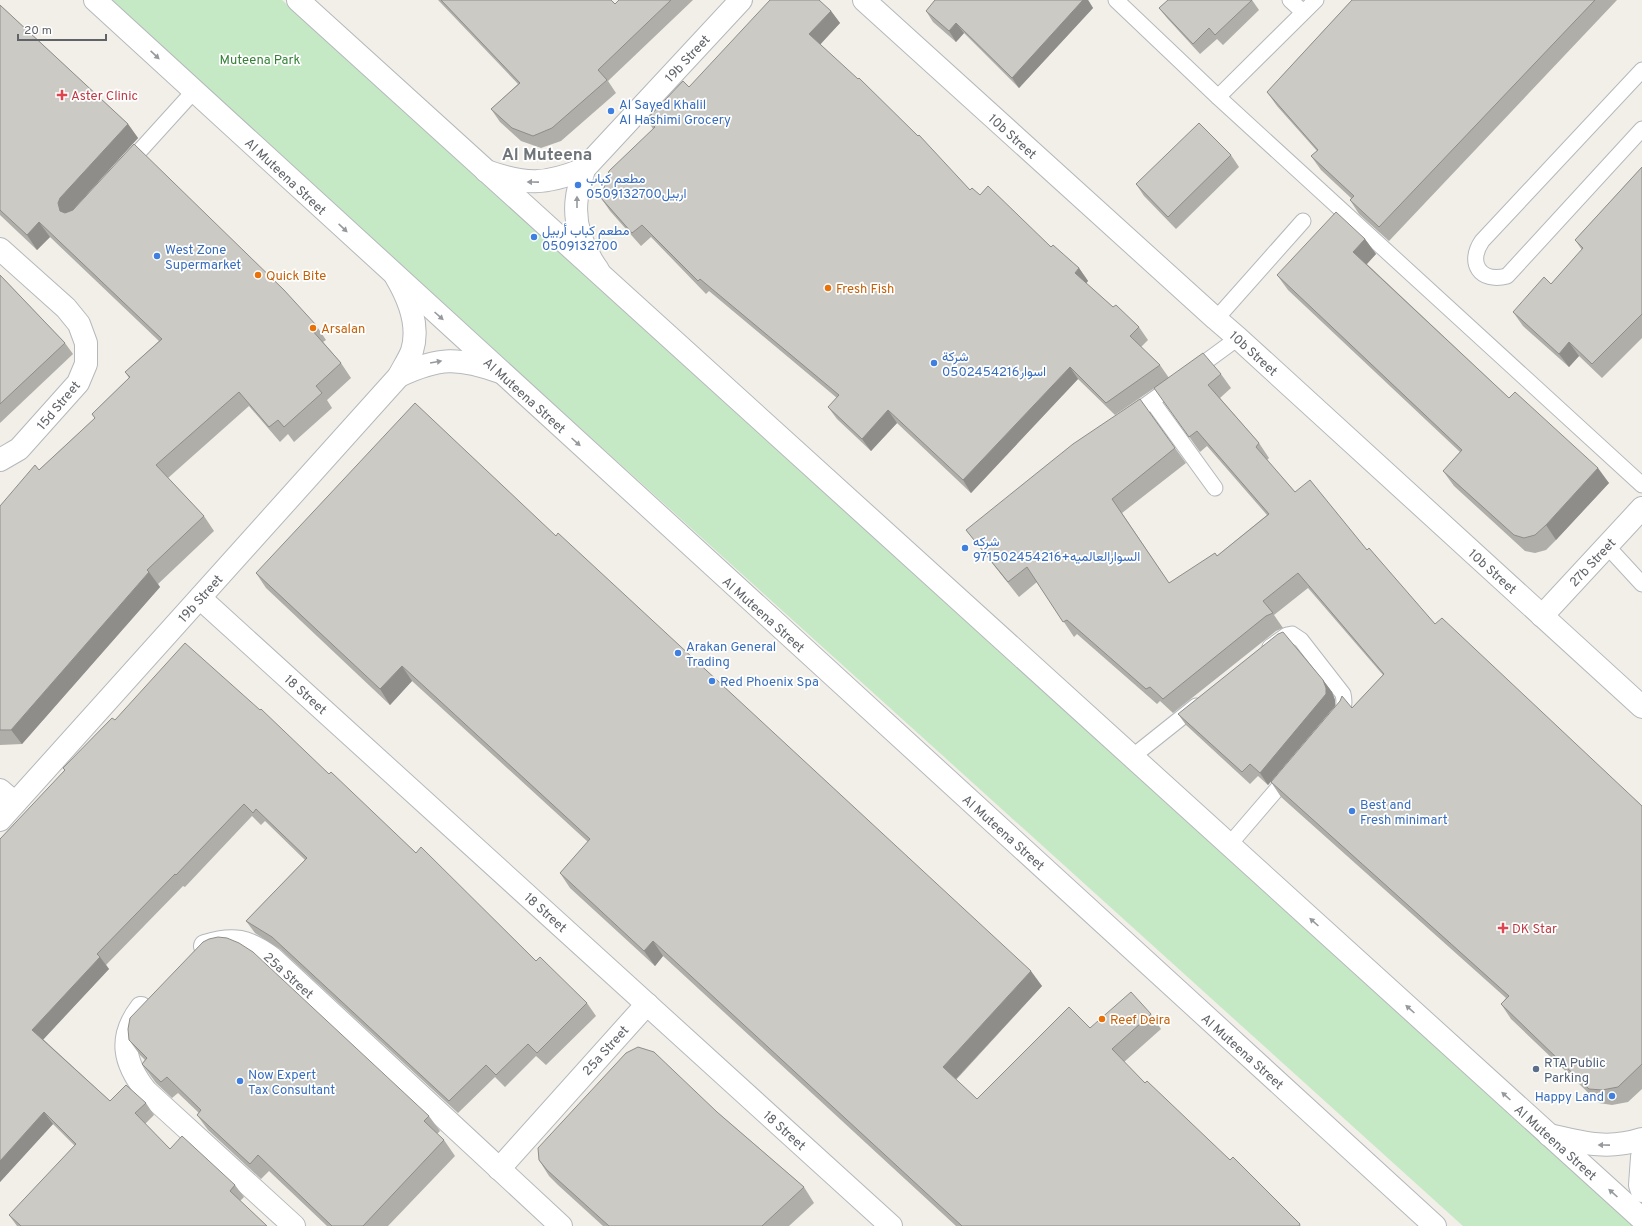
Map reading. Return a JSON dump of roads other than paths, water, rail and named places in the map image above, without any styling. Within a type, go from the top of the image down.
[{"type":"street","name":"Al Muteena Street","points":[[95,0],[1435,1226]]},
{"type":"street","name":"19b Street","points":[[486,170],[510,180],[535,182],[560,179],[584,169],[740,0]]},
{"type":"street","name":"10b Street","points":[[864,0],[1238,338],[1642,707]]},
{"type":"street","name":"Al Muteena Street","points":[[301,2],[1642,1219]]},
{"type":"street","name":"19b Street","points":[[584,169],[576,197],[577,226],[586,253],[603,277]]},
{"type":"street","name":"15d Street","points":[[0,249],[66,308],[79,324],[86,344],[86,364],[78,383],[19,449],[0,460]]},
{"type":"street","name":"19b Street","points":[[0,820],[7,797],[200,598],[399,376],[412,350],[414,325],[409,300],[396,277]]},
{"type":"street","name":"19b Street","points":[[399,376],[423,364],[449,360],[475,363],[500,372]]},
{"type":"street","name":"27b Street","points":[[1542,616],[1642,508]]},
{"type":"street","name":"18 Street","points":[[200,598],[892,1226]]},
{"type":"street","name":"25a Street","points":[[190,958],[204,946],[222,941],[240,941],[257,947],[561,1226]]},
{"type":"street","points":[[155,993],[133,1019],[127,1038],[127,1058],[134,1076],[146,1091],[294,1226]]},
{"type":"street","name":"25a Street","points":[[499,1169],[647,1004]]},
{"type":"street","points":[[1549,1135],[1601,1146],[1626,1144],[1642,1139]]},
{"type":"street","points":[[1642,1157],[1640,1185],[1642,1191]]},
{"type":"lane","points":[[1116,0],[1218,97],[1642,486]]},
{"type":"lane","points":[[1290,0],[1303,12]]},
{"type":"lane","points":[[1218,97],[1316,0]]},
{"type":"lane","points":[[1642,70],[1482,241],[1476,250],[1475,260],[1479,270],[1487,277],[1497,279],[1507,276],[1642,129]]},
{"type":"lane","points":[[114,178],[194,91]]},
{"type":"lane","points":[[1216,319],[1303,221]]},
{"type":"lane","points":[[1114,427],[1238,338]]},
{"type":"lane","points":[[1152,401],[1215,488]]},
{"type":"lane","points":[[1607,546],[1642,584]]},
{"type":"lane","points":[[1257,658],[1287,635],[1297,636],[1343,694],[1345,702],[1343,710],[1329,729]]},
{"type":"lane","points":[[1132,757],[1207,697]]},
{"type":"lane","points":[[1230,845],[1299,764]]},
{"type":"place","name":"Aster Clinic","points":[[62,95]]},
{"type":"place","name":"Al Sayed Khalil Al Hashimi Grocery","points":[[611,111]]},
{"type":"place","name":"مطعم كباب اربيل0509132700","points":[[578,185]]},
{"type":"place","name":"مطعم كباب أربيل 0509132700","points":[[534,237]]},
{"type":"place","name":"West Zone Supermarket","points":[[157,256]]},
{"type":"place","name":"Quick Bite","points":[[258,275]]},
{"type":"place","name":"Fresh Fish","points":[[828,288]]},
{"type":"place","name":"Arsalan","points":[[313,328]]},
{"type":"place","name":"شركة اسوار0502454216","points":[[934,363]]},
{"type":"place","name":"شركه السوارالعالميه+971502454216","points":[[965,548]]},
{"type":"place","name":"Arakan General Trading","points":[[678,653]]},
{"type":"place","name":"Red Phoenix Spa","points":[[712,681]]},
{"type":"place","name":"Best and Fresh minimart","points":[[1352,811]]},
{"type":"place","name":"DK Star","points":[[1503,928]]},
{"type":"place","name":"Reef Deira","points":[[1102,1019]]},
{"type":"place","name":"RTA Public Parking","points":[[1536,1069]]},
{"type":"place","name":"Now Expert Tax Consultant","points":[[240,1081]]},
{"type":"place","name":"Happy Land","points":[[1612,1096]]},
{"type":"district","name":"Al Muteena","points":[[547,154]]},
{"type":"park label","name":"Muteena Park","points":[[260,59]]}]
